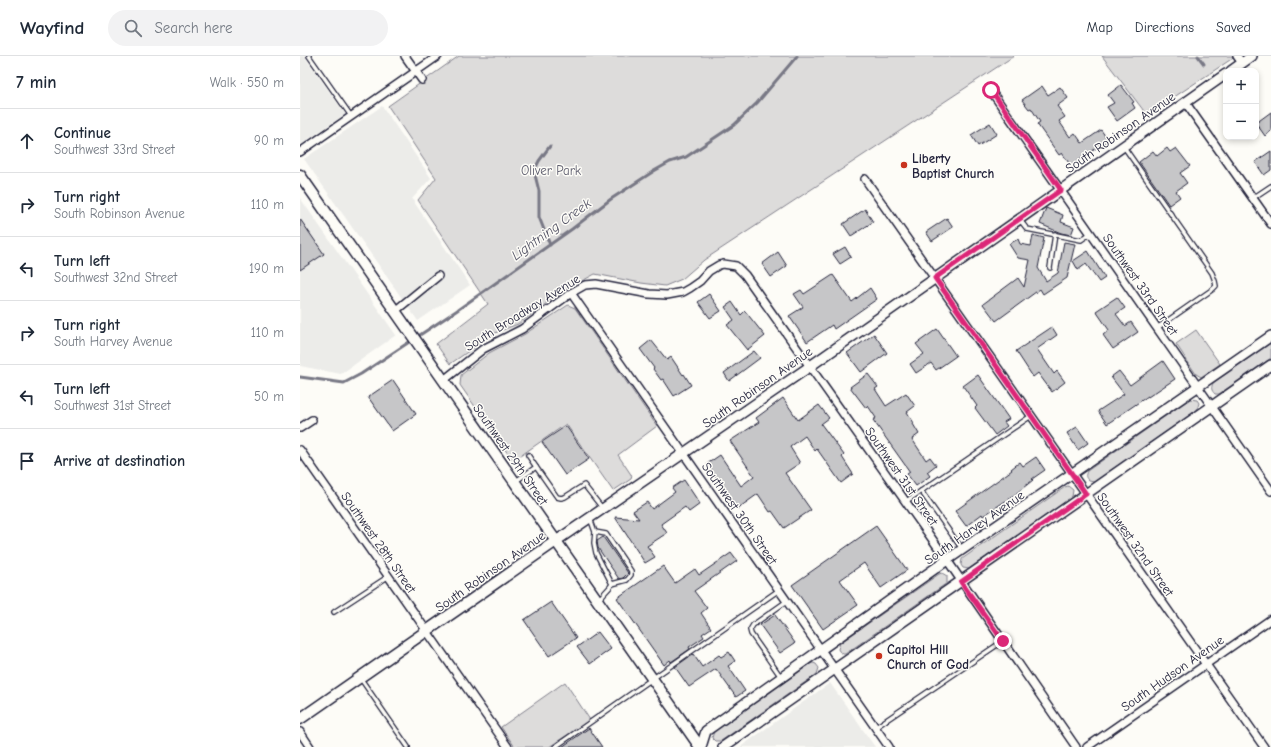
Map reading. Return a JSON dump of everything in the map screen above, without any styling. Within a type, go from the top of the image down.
[{"type":"main road","name":"Southwest 29th Street","points":[[300,175],[701,747]]},
{"type":"main road","name":"South Robinson Avenue","points":[[300,719],[556,541]]},
{"type":"street","points":[[405,56],[422,80]]},
{"type":"street","points":[[300,152],[438,56]]},
{"type":"street","points":[[1239,60],[1252,56]]},
{"type":"street","name":"South Robinson Avenue","points":[[556,541],[809,367],[1223,76]]},
{"type":"street","name":"Southwest 33rd Street","points":[[991,90],[1271,491]]},
{"type":"street","points":[[1185,102],[1271,224]]},
{"type":"street","name":"Southwest 32nd Street","points":[[865,179],[1264,747]]},
{"type":"street","name":"South Broadway Avenue","points":[[444,380],[488,346],[522,328],[571,293],[585,285],[596,284],[649,294],[674,295],[690,288],[716,266],[723,264],[729,265]]},
{"type":"street","name":"Southwest 31st Street","points":[[729,265],[740,269],[745,274],[809,367],[947,560],[1076,747]]},
{"type":"street","points":[[395,311],[438,276]]},
{"type":"street","name":"Southwest 30th Street","points":[[571,293],[889,747]]},
{"type":"street","name":"South Harvey Avenue","points":[[701,747],[706,732],[947,560],[1073,475],[1271,336]]},
{"type":"street","points":[[723,747],[836,670],[1271,365]]},
{"type":"street","points":[[300,428],[312,420]]},
{"type":"street","name":"Southwest 28th Street","points":[[300,450],[508,747]]},
{"type":"street","name":"South Hudson Avenue","points":[[1087,747],[1271,619]]},
{"type":"street","points":[[300,732],[310,747]]},
{"type":"lane","points":[[309,56],[351,116]]},
{"type":"lane","points":[[1124,146],[1212,273],[1215,280],[1216,286],[1213,289],[1157,328]]},
{"type":"lane","points":[[1253,198],[1271,186]]},
{"type":"lane","points":[[1019,220],[1027,229],[1082,240],[1091,233]]},
{"type":"lane","points":[[1050,268],[1055,234]]},
{"type":"lane","points":[[905,502],[1031,416]]},
{"type":"lane","points":[[528,454],[557,496],[562,498],[584,485],[603,509]]},
{"type":"lane","points":[[515,482],[536,467]]},
{"type":"lane","points":[[921,491],[963,550]]},
{"type":"lane","points":[[590,518],[595,532],[594,544],[596,553],[612,584]]},
{"type":"lane","points":[[595,532],[606,534],[631,571],[631,575],[627,580],[612,584],[598,600]]},
{"type":"lane","points":[[334,612],[389,576]]},
{"type":"lane","points":[[555,747],[779,590]]},
{"type":"lane","points":[[782,678],[751,634],[750,630],[753,625],[787,601]]},
{"type":"lane","points":[[876,727],[1003,641]]},
{"type":"lane","points":[[359,677],[408,747]]},
{"type":"shaded area","points":[[300,56],[304,56],[345,114],[300,145]]},
{"type":"shaded area","points":[[382,106],[431,178],[412,199],[470,285],[418,321],[304,159]]},
{"type":"shaded area","points":[[300,198],[396,335],[341,374],[300,366]]},
{"type":"shaded area","points":[[830,683],[875,747],[740,747],[743,745]]},
{"type":"green space","name":"Oliver Park","points":[[459,56],[1014,56],[704,260],[682,279],[665,286],[595,274],[565,290],[518,324],[495,333],[450,364],[436,344],[488,304],[418,200],[436,178],[388,106]]},
{"type":"green space","points":[[1102,56],[1236,56],[1147,115]]},
{"type":"green space","points":[[568,305],[575,308],[657,426],[618,455],[632,476],[631,479],[613,491],[566,424],[513,461],[460,385],[461,375],[489,353],[525,334]]},
{"type":"green space","points":[[1196,330],[1220,364],[1201,377],[1196,374],[1176,344]]},
{"type":"green space","points":[[1271,343],[1271,358],[1219,394],[1214,393],[1212,389],[1213,383]]},
{"type":"green space","points":[[1190,399],[1197,400],[1199,403],[1197,410],[1094,482],[1089,481],[1086,475],[1087,471]]},
{"type":"green space","points":[[1068,486],[1073,490],[1072,497],[969,569],[963,568],[961,565],[962,559]]},
{"type":"green space","points":[[942,573],[947,576],[947,583],[845,654],[839,651],[838,649],[840,643]]},
{"type":"green space","points":[[813,663],[819,668],[817,674],[721,741],[715,741],[712,738],[714,731]]},
{"type":"green space","points":[[565,682],[590,720],[549,747],[515,747],[501,727]]},
{"type":"building","points":[[1121,85],[1134,102],[1132,103],[1135,108],[1117,121],[1107,107],[1114,103],[1108,95]]},
{"type":"building","points":[[1042,86],[1048,95],[1060,87],[1068,98],[1057,106],[1065,117],[1059,121],[1070,137],[1075,133],[1082,143],[1101,130],[1108,140],[1071,166],[1062,153],[1059,155],[1037,124],[1040,122],[1031,108],[1029,109],[1022,100]]},
{"type":"building","points":[[1271,112],[1271,131],[1265,136],[1259,127],[1259,121]]},
{"type":"building","points":[[990,123],[997,134],[978,146],[971,135]]},
{"type":"building","points":[[1167,148],[1170,152],[1176,148],[1190,166],[1180,173],[1187,183],[1176,191],[1180,197],[1169,205],[1139,162],[1153,151],[1157,156]]},
{"type":"building","points":[[1271,151],[1271,170],[1264,175],[1255,162]]},
{"type":"building","points":[[1046,208],[1063,215],[1061,222],[1074,227],[1071,235],[1061,233],[1040,224]]},
{"type":"building","points":[[865,209],[873,222],[851,236],[843,224]]},
{"type":"building","points":[[947,218],[953,227],[932,241],[926,232]]},
{"type":"building","points":[[300,219],[324,254],[300,270]]},
{"type":"building","points":[[1033,235],[1044,238],[1038,268],[1046,281],[1058,273],[1064,242],[1075,244],[1067,278],[1043,294],[1040,289],[996,321],[983,304],[1018,278],[1024,287],[1030,260],[1018,258],[1009,244],[1018,239],[1020,244],[1031,246]]},
{"type":"building","points":[[845,247],[851,257],[840,264],[833,254]]},
{"type":"building","points":[[1088,251],[1105,278],[1099,282],[1086,264],[1078,270],[1073,261]]},
{"type":"building","points":[[778,252],[787,266],[771,277],[762,264]]},
{"type":"building","points":[[833,275],[852,302],[870,288],[877,299],[834,329],[832,325],[807,342],[789,316],[803,307],[794,294],[801,290],[804,294]]},
{"type":"building","points":[[709,294],[721,311],[710,318],[698,302]]},
{"type":"building","points":[[1117,297],[1125,308],[1116,314],[1125,326],[1131,322],[1138,332],[1113,349],[1103,335],[1109,330],[1096,311]]},
{"type":"building","points":[[732,302],[741,315],[745,311],[765,336],[747,350],[727,325],[734,320],[725,307]]},
{"type":"building","points":[[1052,327],[1057,335],[1037,349],[1054,374],[1057,371],[1065,382],[1052,392],[1038,373],[1033,377],[1016,351]]},
{"type":"building","points":[[937,329],[956,356],[936,370],[931,363],[916,373],[910,364],[924,354],[916,344]]},
{"type":"building","points":[[874,334],[887,353],[861,372],[847,353]]},
{"type":"building","points":[[651,340],[667,360],[671,357],[691,385],[674,396],[640,349]]},
{"type":"building","points":[[754,351],[760,358],[729,381],[724,373]]},
{"type":"building","points":[[1163,361],[1175,379],[1107,424],[1098,411],[1124,394],[1111,377],[1119,371],[1130,385]]},
{"type":"building","points":[[868,374],[878,387],[875,389],[886,406],[906,393],[915,406],[907,412],[919,434],[912,439],[926,460],[930,457],[936,465],[927,472],[930,476],[916,486],[907,474],[910,472],[873,420],[876,418],[868,406],[866,408],[850,387]]},
{"type":"building","points":[[978,375],[1009,419],[1004,422],[1007,426],[995,435],[975,408],[977,406],[963,386]]},
{"type":"building","points":[[393,380],[416,414],[392,431],[368,397]]},
{"type":"building","points":[[783,398],[798,420],[819,405],[829,418],[821,424],[844,455],[842,457],[853,474],[841,483],[817,449],[815,451],[805,436],[790,447],[800,463],[785,473],[811,510],[784,528],[772,511],[770,512],[758,494],[737,509],[707,464],[720,455],[741,486],[754,476],[730,441],[759,422],[756,418]]},
{"type":"building","points":[[566,426],[589,459],[565,475],[542,442]]},
{"type":"building","points":[[1077,427],[1088,443],[1078,450],[1067,433]]},
{"type":"building","points":[[1036,457],[1045,470],[1032,479],[1033,480],[1013,496],[983,516],[982,514],[966,526],[955,511],[1012,470],[1011,469],[1020,462],[1023,466]]},
{"type":"building","points":[[684,480],[700,504],[689,512],[685,507],[661,524],[667,533],[647,546],[655,557],[645,563],[615,517],[639,519],[633,511],[647,502],[652,509],[675,492],[672,488]]},
{"type":"building","points":[[876,526],[907,570],[881,588],[864,563],[840,580],[858,605],[823,629],[792,585]]},
{"type":"building","points":[[603,537],[628,573],[623,578],[619,579],[598,548],[597,541]]},
{"type":"building","points":[[731,553],[737,561],[694,591],[707,608],[701,613],[711,628],[702,634],[704,637],[689,647],[690,649],[664,665],[617,598],[663,566],[675,583],[695,569],[699,575]]},
{"type":"building","points":[[551,602],[576,638],[549,656],[524,620]]},
{"type":"building","points":[[775,615],[795,643],[780,653],[760,625]]},
{"type":"building","points":[[598,632],[611,649],[590,664],[577,647]]},
{"type":"building","points":[[729,652],[735,661],[728,666],[745,691],[736,697],[716,669],[689,687],[675,667],[693,654],[702,667],[719,655],[721,657]]},
{"type":"building","points":[[589,728],[602,747],[562,747]]},
{"type":"waterway","name":"Lightning Creek","points":[[300,377],[344,383],[361,374],[456,311],[572,229],[611,199],[670,162],[686,157],[734,125],[757,103],[797,56]]},
{"type":"waterway","points":[[1198,56],[1204,64]]},
{"type":"waterway","points":[[550,146],[534,171],[539,191],[539,217],[550,245]]},
{"type":"place","name":"Liberty Baptist Church","points":[[904,165]]},
{"type":"place","name":"Capitol Hill Church of God","points":[[879,656]]},
{"type":"route","points":[[991,90],[1061,190],[935,278],[1086,494],[961,582],[1003,641]]}]
